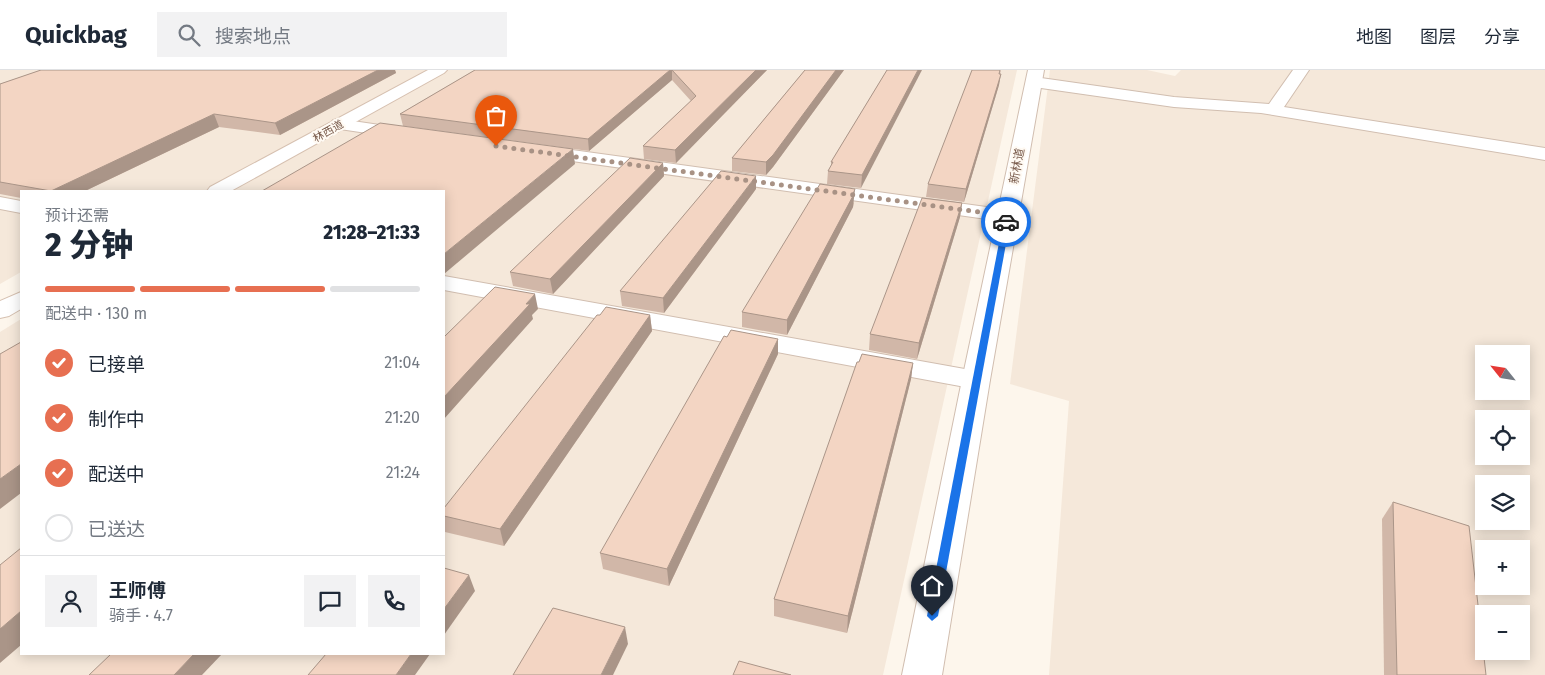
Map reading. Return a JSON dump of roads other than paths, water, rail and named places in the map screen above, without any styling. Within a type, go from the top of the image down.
[{"type":"street","name":"林西道","points":[[219,190],[439,70]]},
{"type":"street","points":[[1273,110],[1301,70]]},
{"type":"street","points":[[1035,76],[1174,102],[1273,110],[1545,154]]},
{"type":"street","name":"新林道","points":[[922,675],[976,380],[1035,76]]},
{"type":"street","points":[[339,124],[428,136]]},
{"type":"street","points":[[516,148],[1008,216]]},
{"type":"street","points":[[0,203],[20,207]]},
{"type":"street","points":[[445,283],[976,380]]},
{"type":"street","points":[[0,310],[20,300]]}]
